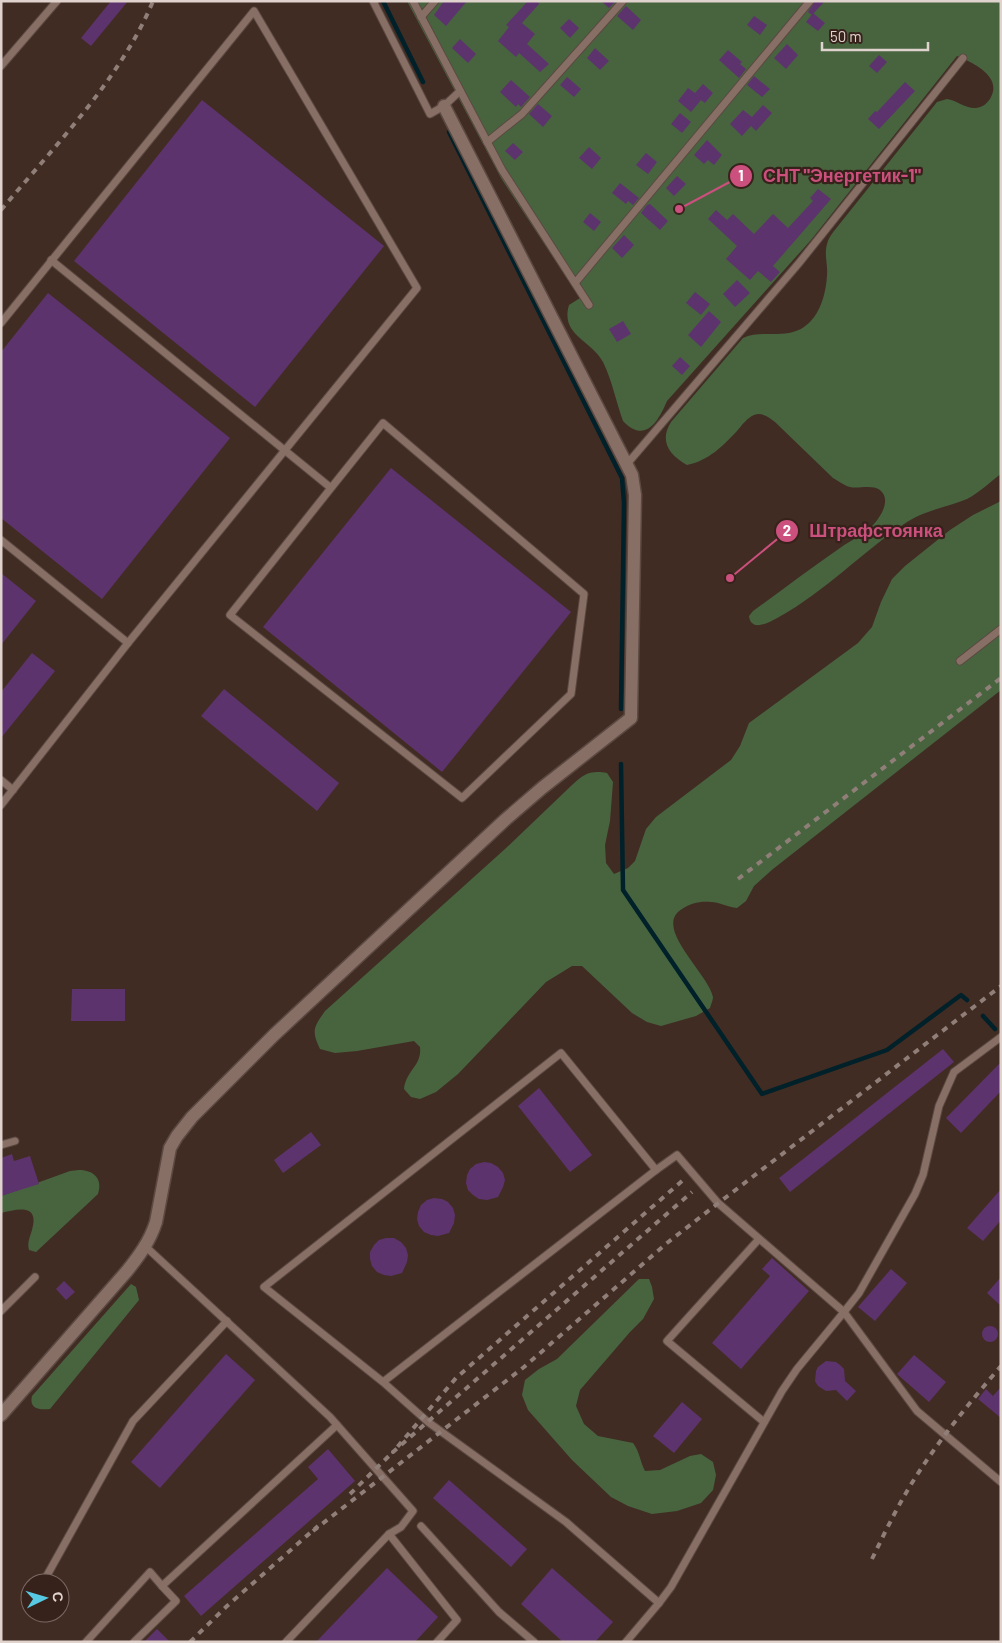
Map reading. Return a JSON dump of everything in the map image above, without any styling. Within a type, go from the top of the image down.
[{"type":"street","points":[[1,1416],[131,1266],[145,1246],[158,1217],[170,1148],[192,1118],[274,1035],[506,819],[631,718],[635,494],[632,475],[444,106]]},
{"type":"lane","points":[[1,66],[57,1]]},
{"type":"lane","points":[[373,1],[430,114],[444,106],[460,91]]},
{"type":"lane","points":[[412,1],[509,181],[589,305]]},
{"type":"lane","points":[[421,17],[435,1]]},
{"type":"lane","points":[[487,142],[522,114],[623,1]]},
{"type":"lane","points":[[575,283],[810,1]]},
{"type":"lane","points":[[1,323],[254,11],[417,288],[128,643],[1,805]]},
{"type":"lane","points":[[627,464],[805,255],[963,58]]},
{"type":"lane","points":[[51,260],[331,488]]},
{"type":"lane","points":[[383,424],[584,594],[570,694],[462,798],[230,615],[331,488],[383,424]]},
{"type":"lane","points":[[1,540],[128,643]]},
{"type":"lane","points":[[960,661],[1001,628]]},
{"type":"lane","points":[[1,780],[13,790]]},
{"type":"lane","points":[[626,1642],[659,1603],[682,1568],[764,1422],[797,1369],[859,1293],[923,1175],[939,1106],[954,1072],[1001,1037]]},
{"type":"lane","points":[[656,1170],[561,1053],[264,1288],[383,1382],[428,1422],[566,1522],[659,1603]]},
{"type":"lane","points":[[1,1146],[15,1141]]},
{"type":"lane","points":[[383,1382],[677,1155],[718,1203],[844,1312],[917,1411],[1001,1482]]},
{"type":"lane","points":[[759,1239],[667,1342],[764,1422]]},
{"type":"lane","points":[[145,1246],[337,1425],[413,1511],[401,1527],[389,1534],[286,1642]]},
{"type":"lane","points":[[1,1311],[35,1278]]},
{"type":"lane","points":[[48,1573],[133,1421],[227,1321]]},
{"type":"lane","points":[[162,1586],[337,1425]]},
{"type":"lane","points":[[420,1526],[499,1612],[534,1642]]},
{"type":"lane","points":[[389,1534],[457,1620],[436,1642]]},
{"type":"lane","points":[[86,1642],[150,1572],[176,1601],[134,1642]]},
{"type":"green space","points":[[407,1],[1001,1],[1001,474],[967,499],[922,514],[907,522],[796,607],[771,621],[757,625],[750,621],[749,616],[753,611],[844,545],[871,528],[880,516],[885,498],[877,488],[850,487],[833,478],[775,422],[763,415],[757,414],[749,418],[721,447],[695,463],[687,465],[675,457],[666,441],[666,435],[671,422],[743,338],[758,334],[789,333],[797,331],[810,322],[818,311],[824,297],[827,275],[826,248],[832,234],[937,102],[947,99],[972,108],[981,107],[987,103],[993,89],[989,76],[984,71],[957,56],[811,240],[667,401],[655,423],[650,428],[638,431],[623,421],[609,376],[598,354],[578,336],[569,323],[567,315],[569,305],[580,298],[501,178]]},
{"type":"green space","points":[[1001,501],[1001,690],[773,869],[754,886],[746,901],[737,908],[714,902],[699,902],[682,909],[675,917],[673,927],[684,951],[709,987],[713,997],[710,1008],[696,1016],[661,1026],[647,1022],[632,1013],[582,966],[572,966],[546,982],[458,1074],[436,1092],[420,1099],[411,1097],[404,1089],[408,1077],[419,1059],[420,1047],[414,1041],[335,1053],[320,1049],[315,1037],[315,1029],[325,1011],[505,849],[572,785],[588,774],[596,772],[607,773],[613,782],[610,821],[605,845],[606,863],[614,874],[628,868],[635,861],[646,829],[656,817],[731,760],[740,746],[749,723],[858,643],[872,627],[892,579],[905,566],[950,530],[973,515]]},
{"type":"green space","points":[[84,1170],[96,1176],[99,1184],[98,1194],[36,1252],[29,1250],[34,1221],[33,1215],[26,1210],[1,1213],[1,1196],[70,1171]]},
{"type":"green space","points":[[639,1279],[649,1279],[654,1299],[643,1319],[580,1390],[576,1406],[584,1424],[598,1436],[633,1443],[645,1471],[660,1470],[690,1456],[701,1454],[713,1462],[716,1475],[713,1490],[701,1503],[677,1511],[652,1514],[628,1506],[611,1497],[572,1460],[528,1410],[522,1395],[525,1380],[539,1369],[557,1359]]},
{"type":"green space","points":[[131,1284],[136,1287],[139,1300],[50,1409],[39,1409],[33,1406],[32,1396]]},
{"type":"building","points":[[111,1],[128,1],[91,46],[81,38]]},
{"type":"building","points":[[444,1],[467,1],[446,26],[434,15]]},
{"type":"building","points":[[528,1],[537,1],[539,4],[522,23],[535,34],[527,44],[549,64],[540,72],[519,53],[516,57],[498,41],[509,27],[506,25]]},
{"type":"building","points":[[601,1],[616,1],[609,8]]},
{"type":"building","points":[[815,1],[825,1],[812,15],[808,12]]},
{"type":"building","points":[[626,6],[641,20],[633,30],[617,16]]},
{"type":"building","points":[[813,13],[825,23],[818,31],[806,22]]},
{"type":"building","points":[[754,16],[767,25],[760,35],[747,25]]},
{"type":"building","points":[[569,19],[579,28],[570,38],[560,28]]},
{"type":"building","points":[[460,39],[476,54],[468,63],[452,48]]},
{"type":"building","points":[[787,44],[798,55],[786,69],[774,58]]},
{"type":"building","points":[[595,48],[609,61],[600,70],[587,58]]},
{"type":"building","points":[[728,50],[742,62],[740,64],[746,69],[739,78],[719,60]]},
{"type":"building","points":[[879,55],[887,62],[877,73],[869,66]]},
{"type":"building","points":[[754,76],[770,89],[762,97],[747,85]]},
{"type":"building","points":[[567,77],[581,89],[574,97],[560,85]]},
{"type":"building","points":[[511,80],[530,97],[521,107],[518,104],[516,107],[500,92]]},
{"type":"building","points":[[905,82],[915,91],[879,129],[868,119]]},
{"type":"building","points":[[703,84],[713,93],[705,103],[701,100],[691,112],[678,101],[688,88],[695,93]]},
{"type":"building","points":[[202,100],[384,246],[255,407],[74,261]]},
{"type":"building","points":[[538,104],[552,116],[543,127],[529,114]]},
{"type":"building","points":[[763,105],[772,113],[756,131],[751,126],[742,136],[730,124],[743,110],[752,117]]},
{"type":"building","points":[[680,113],[691,122],[682,133],[671,124]]},
{"type":"building","points":[[707,140],[722,155],[714,165],[708,160],[704,164],[694,155]]},
{"type":"building","points":[[513,143],[523,152],[515,160],[505,151]]},
{"type":"building","points":[[589,147],[601,158],[592,169],[579,158]]},
{"type":"building","points":[[646,153],[657,162],[648,174],[636,165]]},
{"type":"building","points":[[677,176],[686,184],[674,196],[666,188]]},
{"type":"building","points":[[620,183],[639,198],[633,205],[628,201],[626,204],[612,193]]},
{"type":"building","points":[[818,189],[831,199],[773,266],[780,272],[771,282],[758,271],[750,280],[726,259],[737,246],[708,219],[716,210],[727,220],[733,214],[754,234],[773,214],[788,228],[813,201],[810,198]]},
{"type":"building","points":[[650,204],[668,221],[660,230],[641,213]]},
{"type":"building","points":[[590,213],[601,222],[594,231],[583,222]]},
{"type":"building","points":[[624,235],[634,245],[622,258],[612,248]]},
{"type":"building","points":[[737,280],[750,293],[735,307],[723,294]]},
{"type":"building","points":[[695,292],[710,304],[701,315],[686,303]]},
{"type":"building","points":[[48,293],[230,438],[102,599],[1,518],[1,352]]},
{"type":"building","points":[[709,311],[721,322],[701,347],[688,335]]},
{"type":"building","points":[[623,321],[631,334],[617,342],[609,329]]},
{"type":"building","points":[[680,357],[690,366],[682,375],[672,366]]},
{"type":"building","points":[[391,468],[571,612],[442,772],[263,627]]},
{"type":"building","points":[[1,573],[36,601],[1,645]]},
{"type":"building","points":[[32,653],[55,671],[1,738],[1,692]]},
{"type":"building","points":[[224,689],[339,783],[317,811],[201,716]]},
{"type":"building","points":[[72,989],[125,989],[125,1021],[71,1021]]},
{"type":"building","points":[[943,1049],[954,1062],[790,1192],[779,1178]]},
{"type":"building","points":[[1001,1062],[1001,1091],[961,1133],[946,1118]]},
{"type":"building","points":[[539,1088],[592,1155],[570,1172],[518,1106]]},
{"type":"building","points":[[311,1132],[321,1145],[283,1173],[274,1160]]},
{"type":"building","points":[[12,1154],[14,1161],[30,1156],[39,1184],[1,1196],[1,1158]]},
{"type":"building","points":[[484,1162],[498,1167],[503,1173],[505,1180],[498,1197],[487,1200],[479,1199],[473,1195],[468,1190],[466,1183],[470,1169],[476,1164]]},
{"type":"building","points":[[1001,1189],[1001,1220],[983,1241],[967,1228]]},
{"type":"building","points":[[434,1198],[448,1202],[453,1208],[455,1215],[454,1223],[449,1233],[438,1236],[424,1232],[419,1226],[417,1219],[421,1205],[427,1200]]},
{"type":"building","points":[[394,1238],[406,1248],[407,1262],[402,1273],[391,1276],[384,1275],[377,1272],[372,1266],[370,1252],[379,1240]]},
{"type":"building","points":[[772,1258],[809,1291],[741,1369],[712,1343],[770,1276],[762,1269]]},
{"type":"building","points":[[891,1269],[907,1283],[875,1321],[858,1307]]},
{"type":"building","points":[[1001,1277],[1001,1306],[987,1293]]},
{"type":"building","points":[[64,1281],[75,1292],[66,1300],[56,1289]]},
{"type":"building","points":[[987,1326],[993,1326],[998,1331],[996,1340],[987,1342],[982,1337],[982,1331]]},
{"type":"building","points":[[226,1354],[255,1380],[160,1488],[131,1462]]},
{"type":"building","points":[[914,1355],[946,1382],[929,1402],[897,1374]]},
{"type":"building","points":[[826,1361],[836,1362],[844,1369],[845,1381],[856,1391],[847,1401],[836,1390],[826,1391],[818,1386],[815,1381],[818,1367]]},
{"type":"building","points":[[1001,1387],[1001,1418],[978,1399],[986,1389],[993,1396]]},
{"type":"building","points":[[682,1402],[702,1419],[674,1453],[653,1436]]},
{"type":"building","points":[[328,1449],[355,1481],[201,1616],[184,1596],[318,1479],[308,1467]]},
{"type":"building","points":[[449,1480],[527,1549],[511,1567],[433,1498]]},
{"type":"building","points":[[387,1568],[438,1617],[415,1642],[316,1642]]},
{"type":"building","points":[[552,1568],[613,1622],[595,1642],[563,1642],[521,1604]]},
{"type":"building","points":[[157,1629],[170,1642],[144,1642]]},
{"type":"waterway","points":[[383,1],[423,82]]},
{"type":"waterway","points":[[449,132],[622,478],[624,503],[621,709]]},
{"type":"waterway","points":[[621,764],[623,890],[762,1094],[887,1050],[961,995],[967,1000]]},
{"type":"waterway","points":[[983,1016],[995,1029]]},
{"type":"railway","points":[[1,210],[105,84],[124,57],[153,1]]},
{"type":"railway","points":[[738,879],[1001,678]]},
{"type":"railway","points":[[313,1531],[524,1367],[667,1243],[1001,986]]},
{"type":"railway","points":[[682,1181],[456,1378],[393,1452],[692,1192]]},
{"type":"railway","points":[[872,1559],[899,1505],[936,1446],[1001,1366]]},
{"type":"railway","points":[[350,1494],[393,1452]]},
{"type":"railway","points":[[190,1642],[227,1606],[318,1526]]},
{"type":"place","name":"СНТ \"Энергетик-1\"","points":[[679,209]]},
{"type":"place","name":"Штрафстоянка","points":[[730,578]]}]
